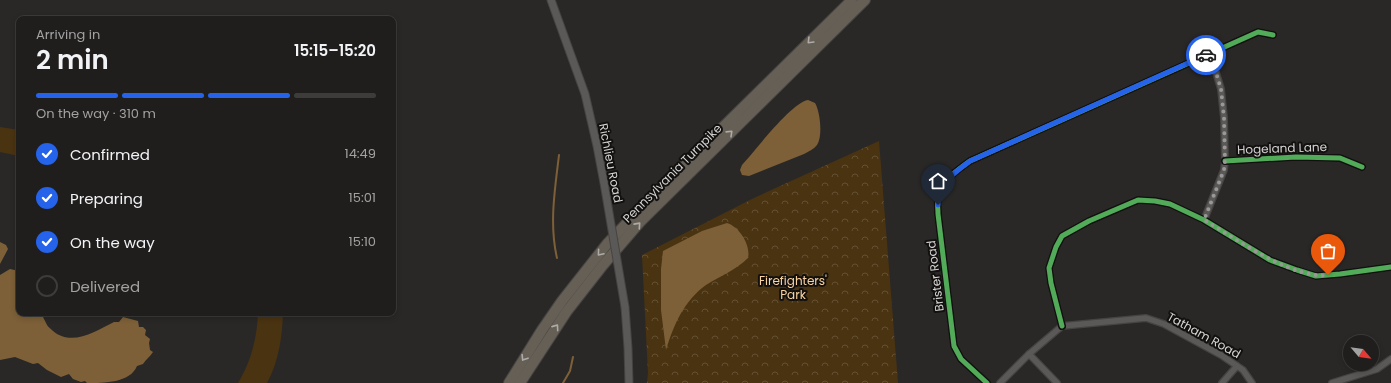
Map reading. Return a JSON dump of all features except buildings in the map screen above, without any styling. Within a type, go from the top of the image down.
[{"type":"highway","name":"Pennsylvania Turnpike","points":[[509,383],[562,301],[607,244],[647,202],[852,0]]},
{"type":"highway","name":"Pennsylvania Turnpike","points":[[520,383],[568,311],[603,265],[640,222],[865,0]]},
{"type":"main road","name":"Richlieu Road","points":[[551,0],[585,94],[598,146],[625,307],[629,383]]},
{"type":"street","name":"Brister Road","points":[[987,383],[961,359],[954,346],[938,214],[938,196],[944,184],[954,172],[970,161],[1258,32],[1273,35]]},
{"type":"street","points":[[1204,220],[1224,170],[1225,161],[1224,118],[1221,89],[1210,53]]},
{"type":"street","name":"Hogeland Lane","points":[[1225,161],[1296,157],[1340,158],[1362,167]]},
{"type":"street","points":[[1000,383],[1029,354],[1062,326],[1051,283],[1049,268],[1056,247],[1062,236],[1089,221],[1138,200],[1170,204],[1204,220],[1270,260],[1316,276],[1391,267]]},
{"type":"street","name":"Tatham Road","points":[[1062,326],[1146,318],[1179,331],[1221,355],[1243,370],[1252,383]]},
{"type":"street","points":[[1029,354],[1057,383]]},
{"type":"street","points":[[1332,383],[1378,368],[1391,359]]},
{"type":"street","points":[[1222,383],[1237,366]]},
{"type":"green space","points":[[0,127],[16,130],[16,155],[0,152]]},
{"type":"green space","name":"Firefighters' Park","points":[[879,141],[898,383],[647,383],[648,373],[642,255],[754,198]]},
{"type":"green space","points":[[258,316],[283,316],[281,340],[277,358],[267,383],[238,383],[250,358],[256,332]]},
{"type":"shaded area","points":[[808,100],[815,103],[819,117],[820,136],[817,145],[804,154],[749,176],[742,175],[740,170],[742,165],[774,128],[792,109]]},
{"type":"shaded area","points":[[727,223],[736,228],[744,238],[748,248],[748,258],[698,291],[676,322],[666,350],[661,310],[661,269],[663,251],[702,231]]},
{"type":"shaded area","points":[[0,242],[6,245],[8,249],[0,264]]},
{"type":"shaded area","points":[[10,269],[16,270],[16,316],[42,316],[47,325],[53,331],[60,336],[68,338],[76,338],[92,333],[114,322],[119,322],[123,317],[138,321],[139,327],[143,327],[146,330],[145,335],[150,339],[150,350],[153,352],[143,364],[137,366],[134,372],[129,376],[116,381],[101,383],[81,382],[73,379],[69,374],[61,377],[47,370],[38,363],[33,364],[15,357],[0,360],[0,275]]},
{"type":"waterway","points":[[557,258],[553,232],[553,219],[554,194],[559,155]]},
{"type":"waterway","points":[[563,383],[570,371],[573,357]]},
{"type":"cycle path","points":[[987,383],[961,359],[954,346],[938,214],[939,192],[945,182],[955,172],[970,161],[1258,32],[1273,35]]},
{"type":"cycle path","points":[[1225,161],[1296,157],[1340,158],[1362,167]]},
{"type":"cycle path","points":[[1062,326],[1051,283],[1049,268],[1056,247],[1062,236],[1089,221],[1138,200],[1170,204],[1204,220],[1270,260],[1316,276],[1391,267]]},
{"type":"way so far","points":[[1206,55],[1210,53],[1221,89],[1224,118],[1225,161],[1224,170],[1204,220],[1270,260],[1316,276],[1328,275]]},
{"type":"route","points":[[938,205],[938,196],[944,184],[954,172],[970,161],[1206,55]]}]
